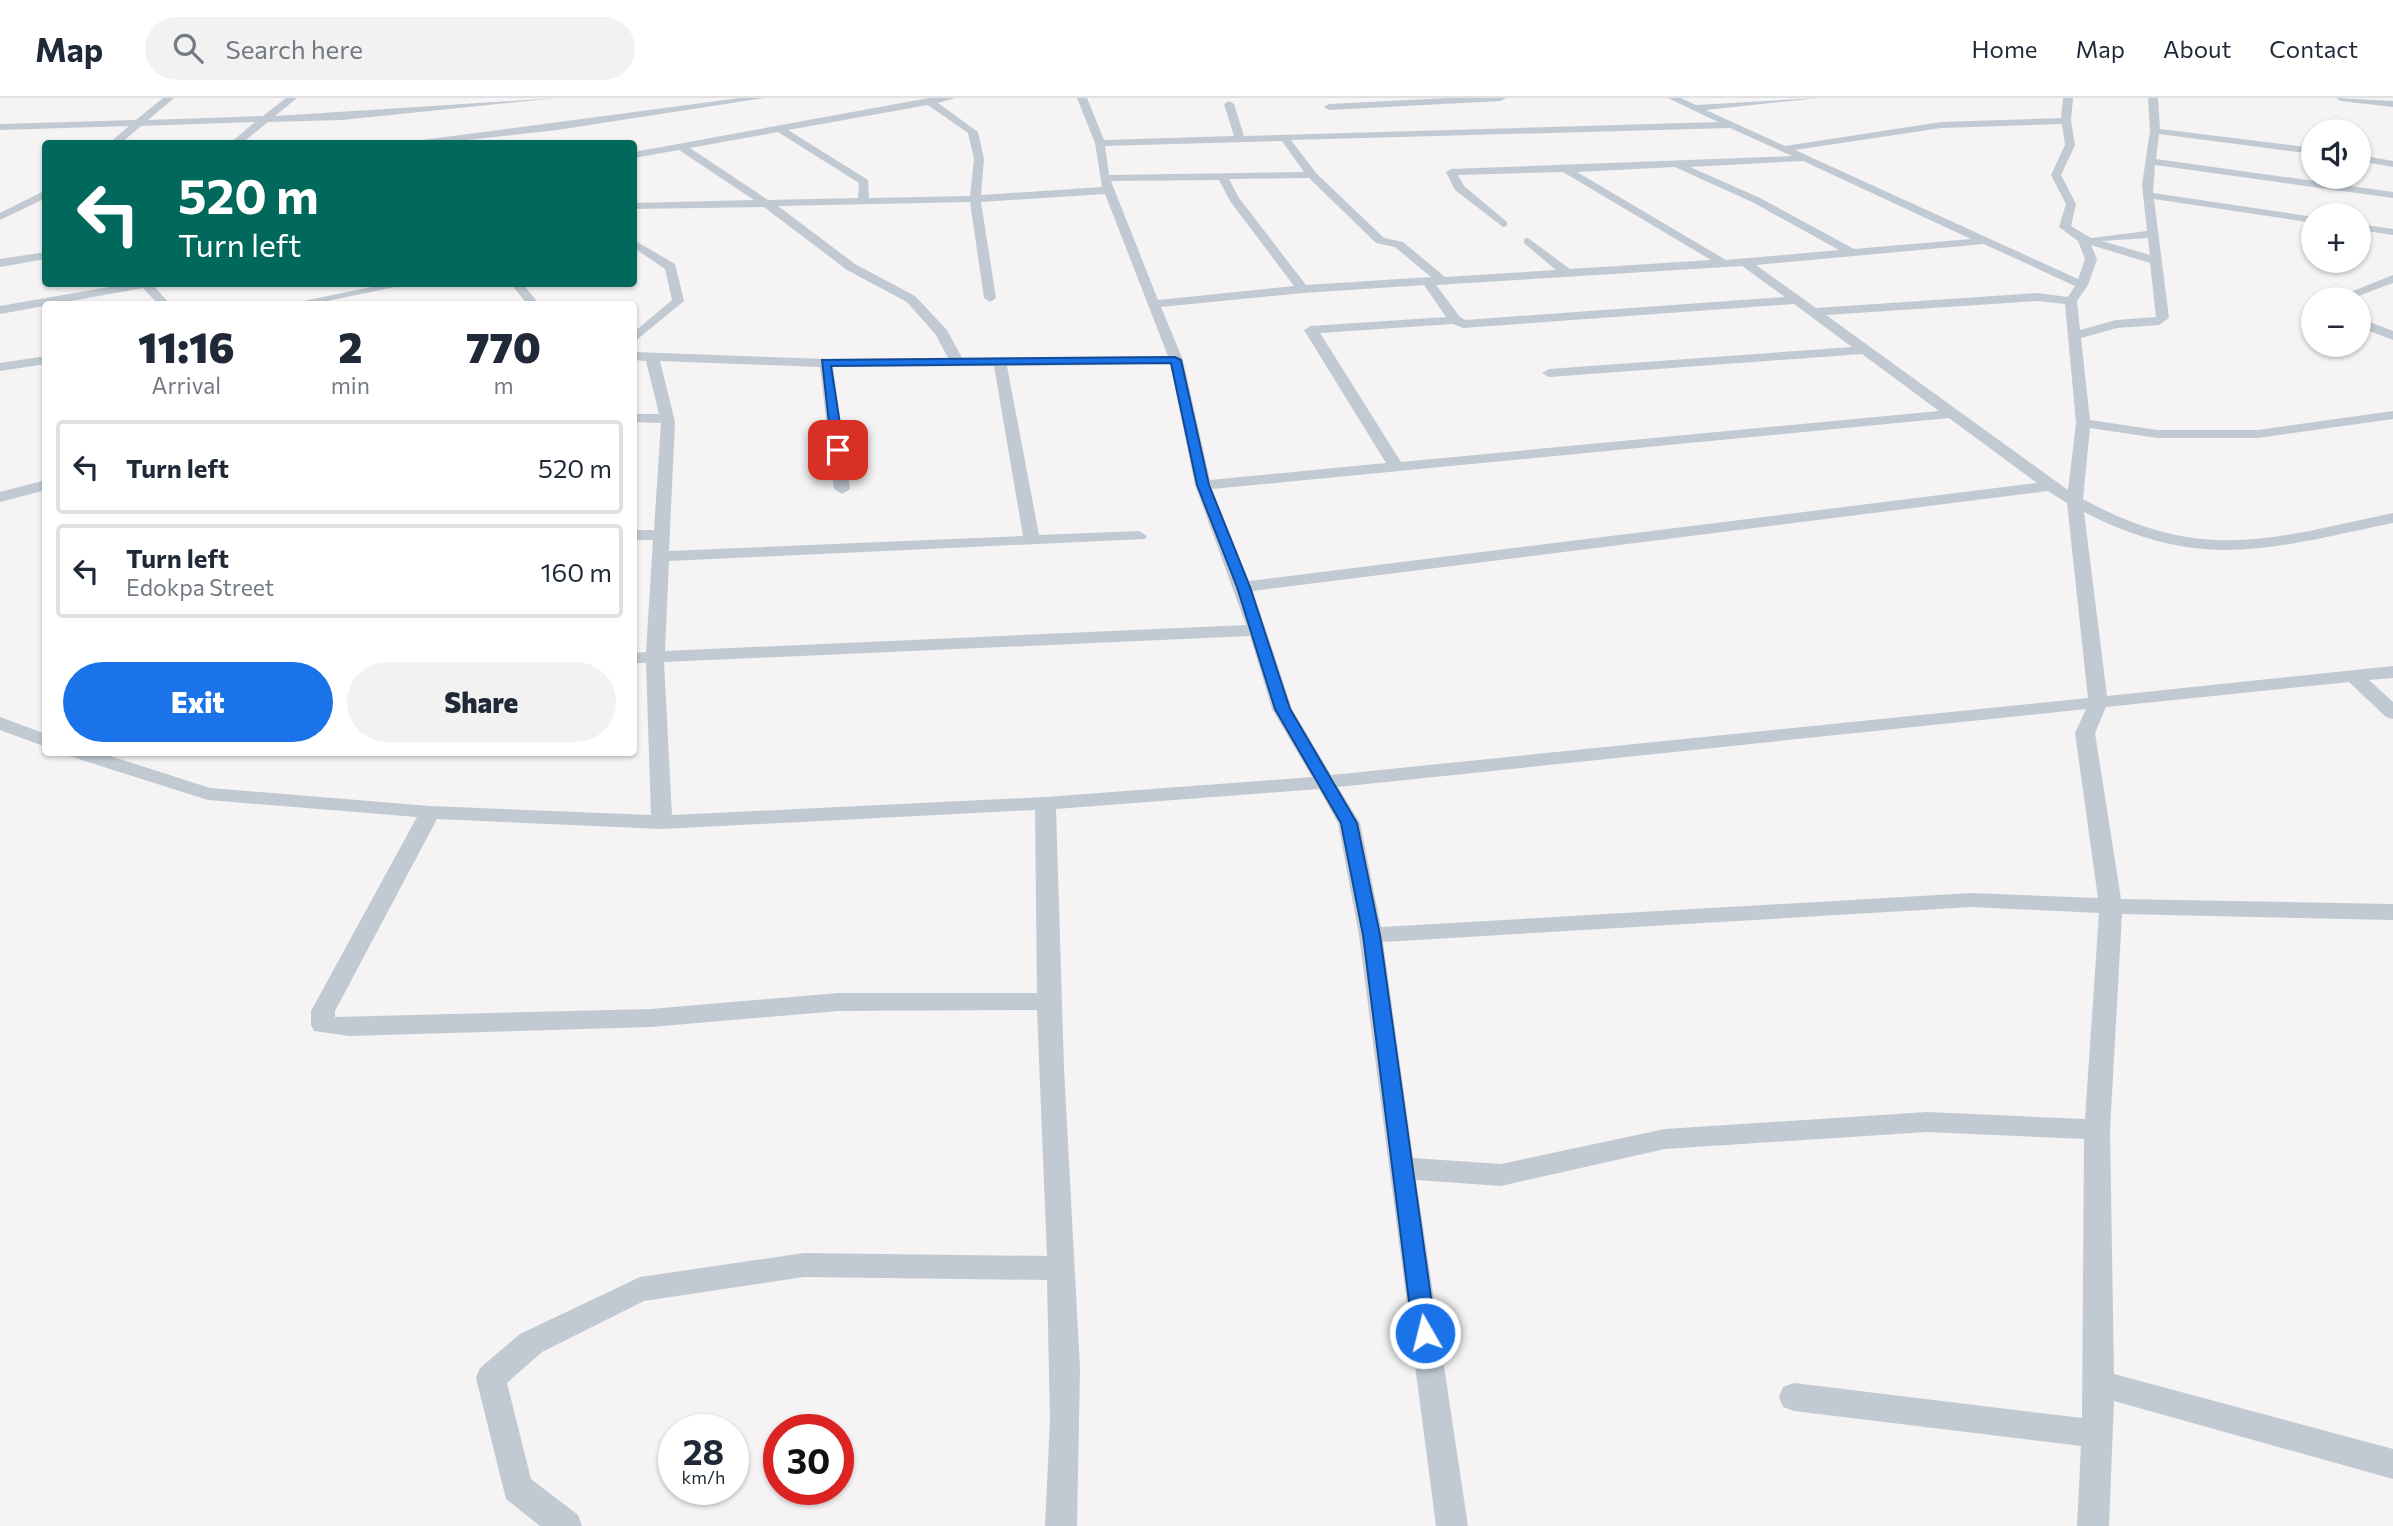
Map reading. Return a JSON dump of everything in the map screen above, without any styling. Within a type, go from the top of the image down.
[{"type":"street","points":[[118,140],[169,98]]},
{"type":"street","points":[[239,140],[292,98]]},
{"type":"street","points":[[0,127],[264,120],[428,111],[552,98]]},
{"type":"street","points":[[435,140],[557,127],[759,98]]},
{"type":"street","points":[[637,155],[950,98]]},
{"type":"street","points":[[1082,98],[1100,143],[1108,184],[1175,360],[1203,485],[1243,587],[1282,709],[1349,823],[1371,935],[1452,1526]]},
{"type":"street","points":[[1334,117],[1326,102],[1501,98]]},
{"type":"street","points":[[1673,98],[1984,241],[2077,293]]},
{"type":"street","points":[[1692,108],[1813,98]]},
{"type":"street","points":[[2068,98],[2066,121],[2070,145],[2056,174],[2071,204],[2065,226],[2083,239],[2157,261]]},
{"type":"street","points":[[2077,335],[2116,324],[2159,321],[2163,318],[2148,195],[2155,131],[2153,98]]},
{"type":"street","points":[[2341,98],[2393,104]]},
{"type":"street","points":[[929,101],[973,132],[979,159],[975,199],[990,298]]},
{"type":"street","points":[[1229,104],[1241,141]]},
{"type":"street","points":[[1783,149],[1941,125],[2066,121]]},
{"type":"street","points":[[1100,143],[1344,139],[1730,125]]},
{"type":"street","points":[[1339,128],[1344,139]]},
{"type":"street","points":[[780,129],[864,182],[863,200]]},
{"type":"street","points":[[2155,131],[2301,148]]},
{"type":"street","points":[[1286,140],[1312,175],[1380,241],[1399,244],[1444,282]]},
{"type":"street","points":[[683,148],[800,226],[851,267],[911,299],[942,333],[958,363]]},
{"type":"street","points":[[1503,224],[1459,188],[1451,172],[1805,159]]},
{"type":"street","points":[[2371,160],[2393,163]]},
{"type":"street","points":[[2151,161],[2393,195]]},
{"type":"street","points":[[1672,163],[1756,200],[1851,253]]},
{"type":"street","points":[[1564,169],[1722,262]]},
{"type":"street","points":[[637,206],[975,199],[1108,184],[1222,176],[1312,175]]},
{"type":"street","points":[[1222,176],[1234,199],[1303,289]]},
{"type":"street","points":[[0,217],[42,195]]},
{"type":"street","points":[[2148,195],[2301,218]]},
{"type":"street","points":[[2371,228],[2393,232]]},
{"type":"street","points":[[2083,239],[2153,234]]},
{"type":"street","points":[[2083,239],[2091,259],[2077,293],[2083,423],[2075,502],[2098,704],[2085,733],[2111,906],[2097,1130],[2099,1382],[2093,1526]]},
{"type":"street","points":[[1528,241],[1567,273]]},
{"type":"street","points":[[1153,304],[1303,289],[1745,262],[1984,241]]},
{"type":"street","points":[[637,245],[671,267],[679,293],[678,301],[637,335]]},
{"type":"street","points":[[0,263],[42,256]]},
{"type":"street","points":[[1745,262],[1949,414],[2051,486],[2075,502],[2144,533],[2205,547],[2254,544],[2393,518]]},
{"type":"street","points":[[2371,288],[2393,280]]},
{"type":"street","points":[[1429,283],[1455,320]]},
{"type":"street","points":[[50,301],[128,287]]},
{"type":"street","points":[[148,287],[160,301]]},
{"type":"street","points":[[311,301],[387,287]]},
{"type":"street","points":[[519,287],[531,301]]},
{"type":"street","points":[[1814,313],[2077,293]]},
{"type":"street","points":[[1395,465],[1311,330],[1455,320],[1464,324],[1797,300]]},
{"type":"street","points":[[0,310],[42,302]]},
{"type":"street","points":[[2371,326],[2393,336]]},
{"type":"street","points":[[1549,373],[1864,350]]},
{"type":"street","points":[[662,822],[655,658],[668,422],[643,356],[826,363],[1175,360]]},
{"type":"street","points":[[0,367],[42,361]]},
{"type":"street","points":[[826,363],[842,489]]},
{"type":"street","points":[[1000,363],[1032,541]]},
{"type":"street","points":[[1203,485],[1949,414]]},
{"type":"street","points":[[2083,423],[2157,434],[2258,434],[2393,415]]},
{"type":"street","points":[[637,418],[665,419]]},
{"type":"street","points":[[0,497],[42,486]]},
{"type":"street","points":[[1243,587],[2051,486]]},
{"type":"street","points":[[637,535],[661,535]]},
{"type":"street","points":[[660,556],[1139,536]]},
{"type":"street","points":[[637,658],[1256,630]]},
{"type":"street","points":[[104,757],[208,794],[430,812],[662,822],[1045,803],[1326,782],[2356,678],[2393,672]]},
{"type":"street","points":[[2356,678],[2393,713]]},
{"type":"street","points":[[0,723],[42,739]]},
{"type":"street","points":[[1045,803],[1050,1001],[1062,1268],[1065,1470],[1060,1526]]},
{"type":"street","points":[[430,812],[323,1011],[323,1025],[349,1027],[651,1018],[838,1002],[1050,1001]]},
{"type":"street","points":[[1371,935],[1972,900],[2393,912]]},
{"type":"street","points":[[1401,1168],[1501,1175],[1665,1139],[1927,1122],[2097,1130]]},
{"type":"street","points":[[566,1526],[517,1488],[491,1378],[531,1343],[640,1289],[804,1265],[1062,1268]]},
{"type":"street","points":[[2099,1382],[2393,1464]]},
{"type":"street","points":[[1794,1397],[2097,1434]]},
{"type":"route","points":[[838,450],[826,363],[1175,360],[1203,485],[1243,587],[1282,709],[1349,823],[1371,935],[1425,1333]]}]
